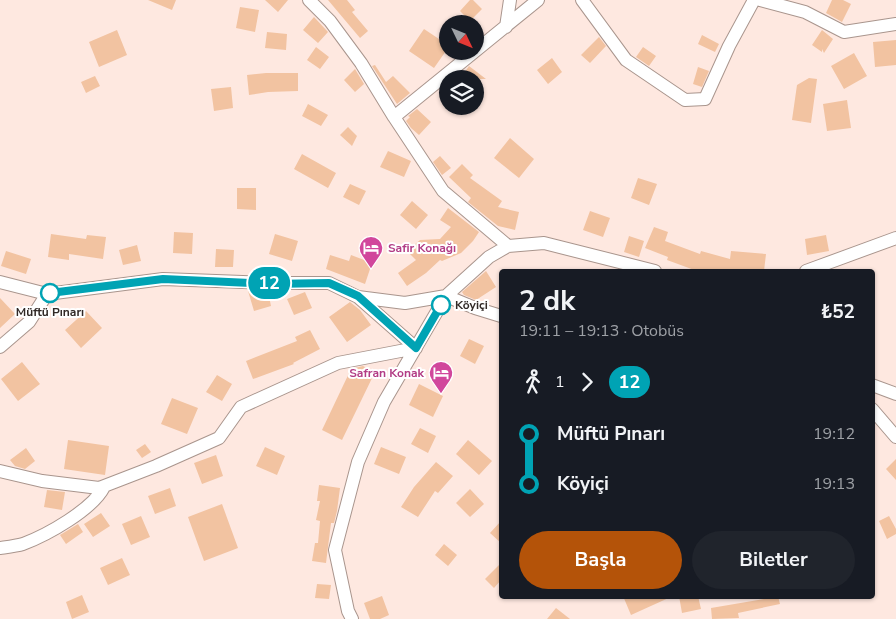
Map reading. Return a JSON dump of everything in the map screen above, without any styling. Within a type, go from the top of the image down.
[{"type":"street","points":[[310,0],[330,22],[361,63],[394,117],[444,191],[508,246]]},
{"type":"street","points":[[506,26],[510,0]]},
{"type":"street","points":[[394,117],[538,0]]},
{"type":"street","points":[[582,0],[626,60],[685,100],[705,99],[729,46],[754,0]]},
{"type":"street","points":[[760,0],[805,12],[844,32],[896,24]]},
{"type":"street","points":[[811,269],[896,238]]},
{"type":"street","points":[[352,619],[348,611],[335,550],[358,462],[384,402],[446,296],[489,257],[508,246],[544,243],[647,269]]},
{"type":"street","points":[[0,282],[47,294],[163,279],[270,284],[329,283],[358,296],[405,303],[446,296],[474,308],[499,315]]},
{"type":"street","points":[[0,347],[29,322],[47,294]]},
{"type":"street","points":[[358,296],[416,348]]},
{"type":"street","points":[[0,471],[42,481],[99,488],[156,466],[219,438],[241,407],[338,363],[416,348]]},
{"type":"street","points":[[875,386],[896,394]]},
{"type":"street","points":[[875,412],[896,437]]},
{"type":"street","points":[[0,548],[21,544],[50,532],[86,507],[99,495],[104,486]]},
{"type":"building","points":[[148,0],[176,0],[172,10]]},
{"type":"building","points":[[265,0],[288,0],[278,12]]},
{"type":"building","points":[[328,0],[347,0],[355,10],[352,12],[368,31],[360,38]]},
{"type":"building","points":[[470,0],[473,0],[482,9],[476,15],[464,15],[460,11]]},
{"type":"building","points":[[832,0],[843,0],[851,4],[842,22],[826,13]]},
{"type":"building","points":[[240,7],[259,10],[255,32],[236,28]]},
{"type":"building","points":[[314,17],[328,32],[318,43],[303,30]]},
{"type":"building","points":[[424,29],[439,39],[440,60],[434,68],[409,51]]},
{"type":"building","points":[[117,30],[127,55],[99,67],[89,42]]},
{"type":"building","points":[[822,30],[833,39],[824,53],[822,49],[822,52],[812,45]]},
{"type":"building","points":[[267,32],[287,34],[286,50],[265,48]]},
{"type":"building","points":[[702,35],[719,44],[715,52],[698,44]]},
{"type":"building","points":[[599,37],[606,46],[590,63],[581,55]]},
{"type":"building","points":[[896,40],[896,65],[875,67],[873,42]]},
{"type":"building","points":[[316,47],[329,57],[320,69],[307,60]]},
{"type":"building","points":[[643,47],[656,56],[649,66],[636,57]]},
{"type":"building","points":[[854,53],[867,76],[844,89],[831,66]]},
{"type":"building","points":[[552,58],[562,72],[548,84],[537,70]]},
{"type":"building","points":[[375,65],[386,82],[393,76],[410,93],[397,104],[372,66]]},
{"type":"building","points":[[469,66],[474,70],[466,70]]},
{"type":"building","points":[[698,67],[709,71],[702,87],[693,84]]},
{"type":"building","points":[[355,69],[364,84],[355,92],[344,80]]},
{"type":"building","points":[[298,73],[298,91],[249,95],[247,75]]},
{"type":"building","points":[[95,76],[100,86],[86,93],[81,82]]},
{"type":"building","points":[[809,78],[817,79],[811,123],[792,120],[797,85]]},
{"type":"building","points":[[231,87],[233,108],[214,111],[211,89]]},
{"type":"building","points":[[847,100],[851,128],[827,131],[823,104]]},
{"type":"building","points":[[308,104],[328,115],[321,126],[302,116]]},
{"type":"building","points":[[417,109],[431,122],[419,135],[406,121],[410,117],[408,116]]},
{"type":"building","points":[[348,127],[357,136],[352,146],[340,135]]},
{"type":"building","points":[[510,138],[534,159],[519,178],[494,158]]},
{"type":"building","points":[[388,151],[411,161],[404,177],[380,167]]},
{"type":"building","points":[[302,154],[336,173],[328,188],[294,169]]},
{"type":"building","points":[[440,156],[451,168],[442,175],[433,162]]},
{"type":"building","points":[[462,164],[473,175],[470,178],[502,201],[498,207],[519,212],[515,230],[498,226],[468,202],[471,198],[449,177]]},
{"type":"building","points":[[638,178],[657,184],[649,205],[631,198]]},
{"type":"building","points":[[350,184],[366,191],[359,205],[343,197]]},
{"type":"building","points":[[237,188],[256,188],[256,210],[237,209]]},
{"type":"building","points":[[412,201],[428,215],[416,229],[400,215]]},
{"type":"building","points":[[448,208],[479,232],[461,253],[442,261],[440,260],[426,273],[407,286],[398,273],[416,260],[407,251],[420,240],[440,239],[451,227],[440,220]]},
{"type":"building","points":[[590,211],[610,218],[603,237],[583,230]]},
{"type":"building","points":[[654,227],[668,232],[665,241],[700,254],[701,251],[730,259],[731,251],[766,254],[764,269],[692,269],[667,260],[668,257],[645,248]]},
{"type":"building","points":[[174,232],[193,233],[192,254],[173,253]]},
{"type":"building","points":[[51,234],[86,239],[87,235],[106,237],[103,259],[69,254],[69,260],[48,257]]},
{"type":"building","points":[[275,234],[298,241],[292,261],[269,254]]},
{"type":"building","points":[[826,235],[829,251],[807,255],[805,239]]},
{"type":"building","points":[[629,236],[644,241],[639,257],[624,252]]},
{"type":"building","points":[[137,245],[141,261],[123,265],[119,250]]},
{"type":"building","points":[[216,249],[234,250],[233,267],[215,267]]},
{"type":"building","points":[[6,251],[31,259],[26,274],[1,266]]},
{"type":"building","points":[[330,255],[349,261],[351,255],[372,263],[365,284],[326,269]]},
{"type":"building","points":[[486,271],[496,287],[476,300],[464,295],[462,292]]},
{"type":"building","points":[[248,291],[268,291],[271,306],[254,311]]},
{"type":"building","points":[[305,292],[312,308],[294,315],[287,299]]},
{"type":"building","points":[[0,298],[15,314],[0,328]]},
{"type":"building","points":[[350,302],[360,310],[371,325],[347,342],[329,317]]},
{"type":"building","points":[[86,311],[102,328],[81,348],[65,330]]},
{"type":"building","points":[[310,330],[320,349],[294,364],[253,379],[246,361],[297,341],[295,337]]},
{"type":"building","points":[[469,339],[484,346],[475,364],[460,356]]},
{"type":"building","points":[[22,362],[40,384],[18,401],[1,379]]},
{"type":"building","points":[[363,366],[375,372],[342,440],[322,430],[351,369]]},
{"type":"building","points":[[217,375],[232,384],[222,401],[206,392]]},
{"type":"building","points":[[419,384],[443,396],[433,417],[409,405]]},
{"type":"building","points":[[172,398],[198,408],[187,434],[161,424]]},
{"type":"building","points":[[420,428],[436,436],[428,453],[411,444]]},
{"type":"building","points":[[68,440],[109,446],[105,475],[64,469]]},
{"type":"building","points":[[468,440],[492,461],[479,475],[456,454]]},
{"type":"building","points":[[145,444],[151,452],[142,458],[136,450]]},
{"type":"building","points":[[265,447],[285,456],[277,475],[256,466]]},
{"type":"building","points":[[381,447],[406,457],[399,474],[374,464]]},
{"type":"building","points":[[26,448],[35,461],[25,469],[15,466],[10,460]]},
{"type":"building","points":[[216,455],[223,476],[202,484],[194,463]]},
{"type":"building","points":[[896,459],[896,480],[886,469]]},
{"type":"building","points":[[436,462],[453,476],[438,493],[435,491],[418,517],[401,507],[414,487]]},
{"type":"building","points":[[319,485],[340,488],[334,523],[331,523],[326,563],[312,561],[315,543],[318,543],[320,521],[316,520],[320,501],[317,501]]},
{"type":"building","points":[[170,488],[176,506],[155,514],[148,496]]},
{"type":"building","points":[[470,489],[484,504],[470,517],[456,503]]},
{"type":"building","points":[[47,490],[65,492],[62,510],[44,507]]},
{"type":"building","points":[[222,504],[238,548],[204,561],[188,517]]},
{"type":"building","points":[[101,513],[110,526],[93,537],[84,524]]},
{"type":"building","points":[[141,516],[150,537],[131,545],[122,524]]},
{"type":"building","points":[[889,516],[896,529],[896,534],[887,539],[879,521]]},
{"type":"building","points":[[499,523],[499,541],[490,533]]},
{"type":"building","points":[[78,524],[83,532],[66,544],[60,535]]},
{"type":"building","points":[[444,544],[457,555],[448,566],[435,555]]},
{"type":"building","points":[[122,558],[130,575],[108,585],[100,568]]},
{"type":"building","points":[[499,565],[499,582],[494,588],[485,579]]},
{"type":"building","points":[[317,584],[331,585],[329,599],[315,598]]},
{"type":"building","points":[[82,595],[89,612],[72,619],[66,602]]},
{"type":"building","points":[[382,596],[389,615],[380,619],[370,619],[364,603]]},
{"type":"building","points":[[624,599],[666,599],[631,615]]},
{"type":"building","points":[[680,599],[699,599],[701,609],[682,613]]},
{"type":"building","points":[[764,599],[779,599],[780,604],[738,613],[739,618],[712,619],[711,608]]},
{"type":"building","points":[[556,608],[570,619],[547,619]]},
{"type":"bus line","name":"12","points":[[50,293],[163,279],[270,284],[329,283],[358,296],[416,348],[441,305]]},
{"type":"place","name":"Safir Konağı","points":[[371,269]]},
{"type":"place","name":"Müftü Pınarı","points":[[50,293]]},
{"type":"place","name":"Köyiçi","points":[[441,305]]},
{"type":"place","name":"Safran Konak","points":[[441,394]]}]
